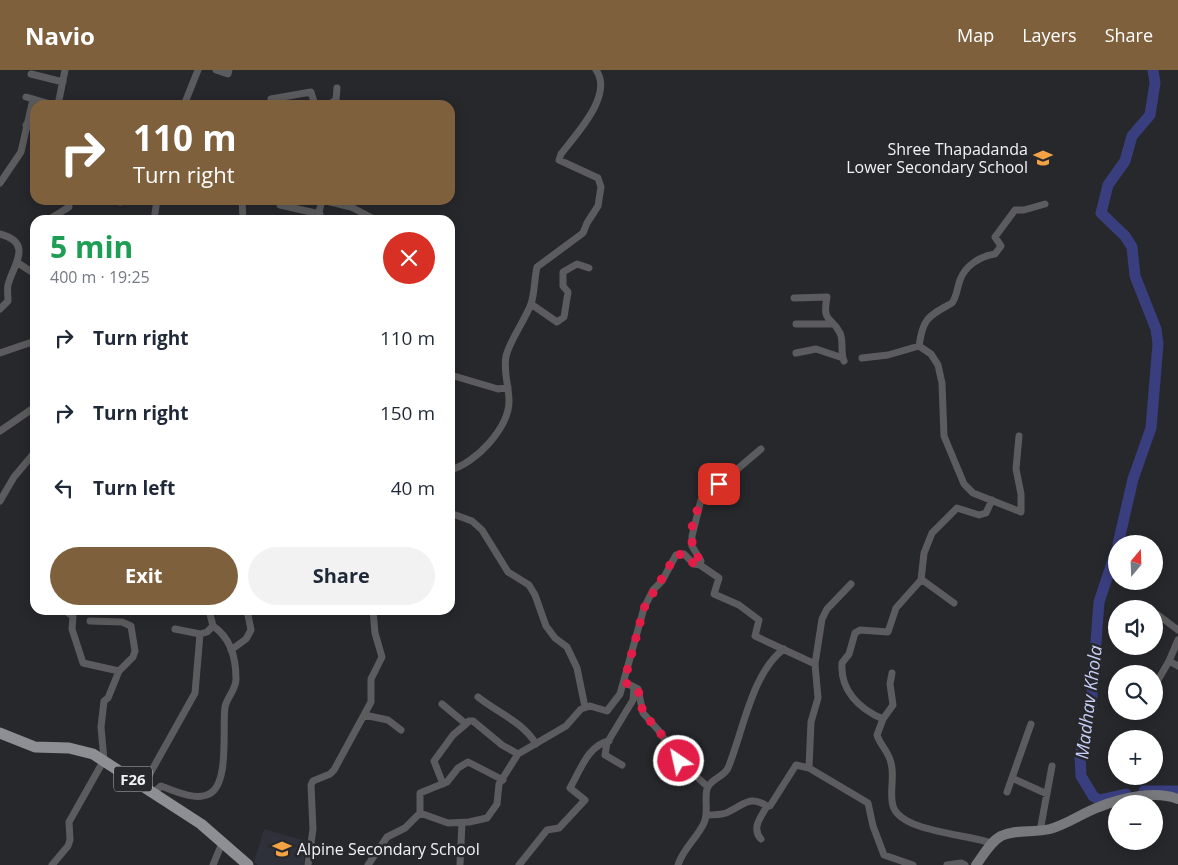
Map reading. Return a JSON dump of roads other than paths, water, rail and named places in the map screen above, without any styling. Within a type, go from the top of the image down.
[{"type":"main road","name":"F26","points":[[0,733],[35,746],[79,749],[104,760],[201,824],[248,865]]},
{"type":"street","points":[[57,100],[65,70]]},
{"type":"street","points":[[186,100],[198,70]]},
{"type":"street","points":[[216,70],[228,74],[229,70]]},
{"type":"street","points":[[455,468],[468,462],[499,432],[508,411],[507,355],[531,304],[535,290],[537,267],[555,252],[580,237],[598,206],[601,187],[598,178],[559,160],[561,154],[599,98],[602,78],[596,70]]},
{"type":"street","points":[[31,74],[62,82]]},
{"type":"street","points":[[336,100],[337,88]]},
{"type":"street","points":[[271,99],[311,92],[313,100]]},
{"type":"street","points":[[0,183],[21,152],[29,98],[37,100]]},
{"type":"street","points":[[26,126],[30,127]]},
{"type":"street","points":[[919,346],[923,325],[934,313],[952,304],[960,278],[966,270],[984,256],[994,254],[1002,246],[995,237],[1012,213],[1015,210],[1024,210],[1045,204]]},
{"type":"street","points":[[59,215],[65,212],[69,205]]},
{"type":"street","points":[[280,205],[312,215]]},
{"type":"street","points":[[355,205],[369,215]]},
{"type":"street","points":[[0,234],[16,242],[18,247],[18,263],[8,285],[8,301],[0,309]]},
{"type":"street","points":[[18,263],[30,271]]},
{"type":"street","points":[[531,304],[557,322],[564,317],[568,292],[563,286],[563,272],[577,264],[589,268]]},
{"type":"street","points":[[794,298],[827,297],[825,312],[831,324],[840,334],[844,359],[816,349],[796,353]]},
{"type":"street","points":[[796,324],[831,324]]},
{"type":"street","points":[[0,353],[30,343]]},
{"type":"street","points":[[862,358],[888,355],[919,346],[931,354],[938,365],[942,383],[944,436],[957,461],[961,478],[973,493],[1022,512],[1016,464],[1019,436]]},
{"type":"street","points":[[455,376],[498,389],[508,387]]},
{"type":"street","points":[[0,419],[2,429],[30,410]]},
{"type":"street","points":[[700,565],[701,561],[692,546],[692,536],[701,500],[761,449]]},
{"type":"street","points":[[0,501],[14,477],[30,458]]},
{"type":"street","points":[[883,720],[866,711],[846,688],[842,662],[849,654],[857,631],[888,632],[896,608],[921,579],[924,554],[934,529],[956,508],[979,515],[986,513],[992,500]]},
{"type":"street","points":[[455,515],[472,520],[482,530],[508,572],[529,586],[535,594],[546,626],[555,638],[567,648],[577,668],[585,707]]},
{"type":"street","points":[[420,813],[448,823],[481,820],[492,814],[497,804],[498,788],[518,754],[527,747],[536,744],[566,726],[585,707],[607,711],[620,694],[644,608],[653,590],[664,577],[676,555],[684,554],[694,564],[700,565],[719,578],[714,594],[738,605],[759,620],[755,636],[815,664]]},
{"type":"street","points":[[921,579],[954,602]]},
{"type":"street","points":[[809,768],[811,722],[818,698],[815,664],[822,619],[827,608],[851,584]]},
{"type":"street","points":[[72,615],[72,629],[83,663],[119,670]]},
{"type":"street","points":[[175,629],[200,634],[207,632],[212,626],[211,615]]},
{"type":"street","points":[[231,650],[246,639],[251,630],[248,615]]},
{"type":"street","points":[[308,865],[313,828],[311,785],[316,780],[332,773],[371,702],[371,679],[382,657],[375,633],[373,615]]},
{"type":"street","points":[[1163,619],[1178,630]]},
{"type":"street","points":[[52,865],[68,846],[70,840],[69,822],[104,760],[101,713],[104,701],[108,698],[119,670],[129,662],[135,651],[131,626],[122,622],[90,621]]},
{"type":"street","points":[[153,793],[156,788],[161,786],[192,795],[204,796],[213,791],[221,780],[224,765],[222,755],[225,708],[236,680],[231,650],[224,633],[212,626]]},
{"type":"street","points":[[143,786],[195,693],[200,634]]},
{"type":"street","points":[[1163,671],[1178,640]]},
{"type":"street","points":[[678,865],[681,855],[704,824],[708,787],[726,772],[761,677],[768,663],[784,649]]},
{"type":"street","points":[[1169,660],[1178,666]]},
{"type":"street","points":[[892,673],[890,684],[893,706],[883,720],[877,736],[891,762],[892,798],[896,813],[914,825],[975,837],[991,843]]},
{"type":"street","points":[[624,682],[638,689],[640,704],[646,718],[659,731],[679,761],[708,787]]},
{"type":"street","points":[[622,764],[605,754],[609,741],[633,700],[634,686]]},
{"type":"street","points":[[478,697],[510,718],[531,735],[536,744]]},
{"type":"street","points":[[442,704],[466,724]]},
{"type":"street","points":[[364,715],[388,720],[402,730]]},
{"type":"street","points":[[443,784],[434,761],[453,735],[469,721],[473,721],[502,746],[518,754]]},
{"type":"street","points":[[1007,792],[1031,724]]},
{"type":"street","points":[[519,865],[547,830],[559,828],[585,800],[570,788],[591,750],[599,743],[609,741]]},
{"type":"street","points":[[368,865],[388,837],[405,828],[420,813],[420,793],[443,784],[458,768],[468,762],[503,780]]},
{"type":"street","points":[[761,839],[756,832],[756,827],[766,806],[770,806],[796,765],[809,768],[868,803],[873,826],[884,855],[913,865]]},
{"type":"street","points":[[1040,831],[1052,766]]},
{"type":"street","points":[[1012,778],[1046,794]]},
{"type":"street","points":[[976,865],[991,843],[1009,833],[1040,831],[1070,822],[1098,807],[1118,802],[1156,795],[1178,798]]},
{"type":"street","points":[[706,815],[725,814],[755,799],[766,806]]},
{"type":"street","points":[[460,864],[462,823]]},
{"type":"street","points":[[212,865],[222,843]]},
{"type":"street","points":[[947,865],[953,863],[965,865]]},
{"type":"waterway","name":"Madhav Khola","points":[[1120,535],[1133,479],[1151,428],[1158,344],[1156,329],[1135,276],[1132,247],[1125,236],[1101,213],[1108,185],[1125,161],[1132,136],[1150,115],[1155,83],[1153,70]]},
{"type":"waterway","name":"Madhav Khola","points":[[1108,575],[1099,602],[1091,708],[1080,756],[1081,776],[1093,796],[1099,800],[1126,794]]},
{"type":"waterway","name":"Madhav Khola","points":[[1144,791],[1178,791]]},
{"type":"place","name":"Shree Thapadanda Lower Secondary School","points":[[1043,158]]},
{"type":"place","name":"Alpine Secondary School","points":[[282,849]]}]
